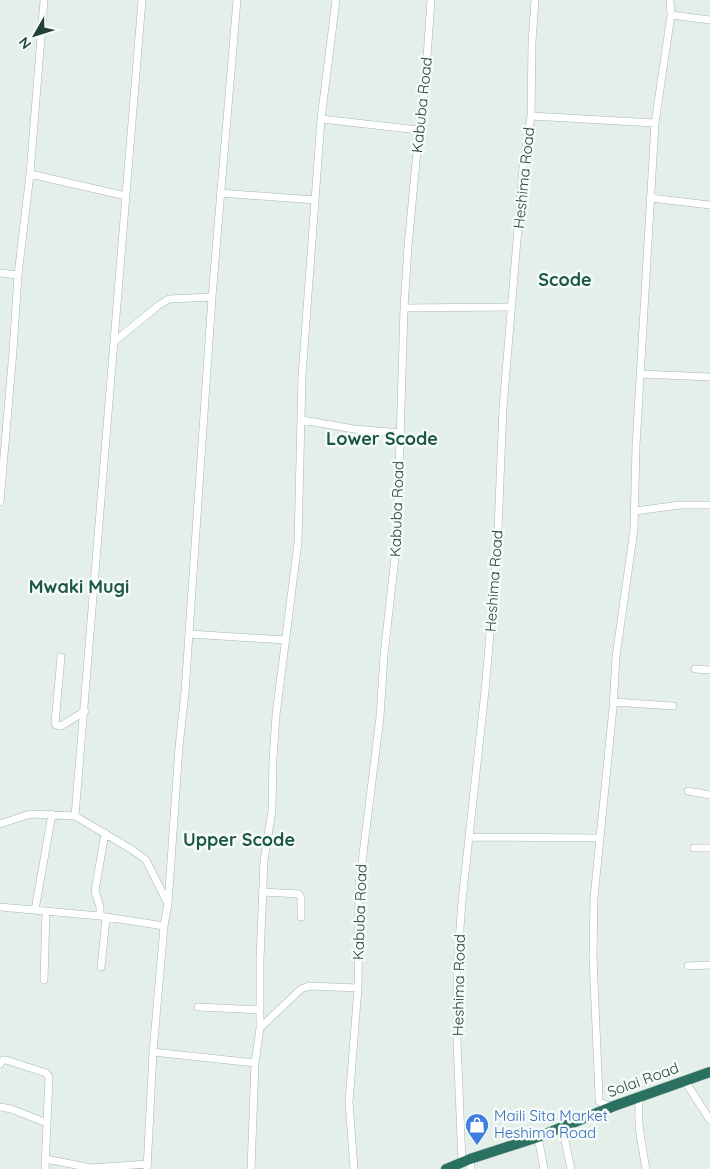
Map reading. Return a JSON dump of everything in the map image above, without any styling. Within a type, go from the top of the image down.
[{"type":"highway","name":"Solai Road","points":[[446,1169],[468,1163],[640,1096],[710,1072]]},
{"type":"street","points":[[0,502],[18,275],[30,174],[44,0]]},
{"type":"street","points":[[75,816],[142,0]]},
{"type":"street","points":[[46,1159],[91,1168],[147,1166],[154,1052],[164,926],[168,904],[212,297],[236,0]]},
{"type":"street","points":[[251,1169],[255,1063],[260,1028],[264,860],[272,811],[276,715],[298,542],[302,376],[321,119],[336,0]]},
{"type":"street","name":"Kabuba Road","points":[[354,1169],[349,1102],[358,988],[360,878],[380,717],[384,655],[397,539],[404,308],[408,246],[425,86],[431,0]]},
{"type":"street","name":"Heshima Road","points":[[468,1163],[456,1005],[462,901],[485,691],[497,553],[503,408],[523,168],[531,116],[532,42],[535,0]]},
{"type":"street","points":[[614,1106],[605,1105],[599,1101],[593,957],[594,898],[616,657],[632,553],[636,446],[655,123],[671,15],[670,0]]},
{"type":"street","points":[[671,15],[710,20]]},
{"type":"street","points":[[531,116],[655,123]]},
{"type":"street","points":[[321,119],[419,130]]},
{"type":"street","points":[[30,174],[126,196]]},
{"type":"street","points":[[220,193],[315,200]]},
{"type":"street","points":[[650,198],[710,205]]},
{"type":"street","points":[[0,273],[18,275]]},
{"type":"street","points":[[114,341],[169,299],[212,297]]},
{"type":"street","points":[[404,308],[511,307]]},
{"type":"street","points":[[641,374],[710,377]]},
{"type":"street","points":[[302,420],[354,429],[400,433]]},
{"type":"street","points":[[635,511],[680,505],[710,505]]},
{"type":"street","points":[[189,634],[285,640]]},
{"type":"street","points":[[61,657],[55,723],[61,726],[84,711]]},
{"type":"street","points":[[695,669],[710,670]]},
{"type":"street","points":[[613,702],[673,706]]},
{"type":"street","points":[[688,791],[710,796]]},
{"type":"street","points":[[0,824],[30,814],[75,816],[132,848],[146,860],[168,904]]},
{"type":"street","points":[[36,910],[52,814]]},
{"type":"street","points":[[101,967],[103,917],[95,891],[105,833]]},
{"type":"street","points":[[469,837],[599,838]]},
{"type":"street","points":[[694,848],[710,848]]},
{"type":"street","points":[[263,892],[299,894],[301,901],[300,917]]},
{"type":"street","points":[[0,907],[103,917],[164,926]]},
{"type":"street","points":[[44,980],[46,911]]},
{"type":"street","points":[[688,966],[710,965]]},
{"type":"street","points":[[260,1028],[301,989],[309,986],[358,988]]},
{"type":"street","points":[[198,1007],[259,1010]]},
{"type":"street","points":[[154,1052],[255,1063]]},
{"type":"street","points":[[0,1064],[2,1060],[6,1060],[46,1073],[49,1076],[45,1169]]},
{"type":"street","points":[[685,1081],[710,1120]]},
{"type":"street","points":[[640,1096],[638,1106],[639,1127],[646,1169]]},
{"type":"street","points":[[0,1107],[11,1109],[47,1123]]},
{"type":"street","points":[[562,1127],[571,1169]]},
{"type":"street","points":[[538,1137],[544,1169]]},
{"type":"place","name":"Maili Sita Market Heshima Road","points":[[477,1146]]},
{"type":"district","name":"Scode","points":[[565,280]]},
{"type":"district","name":"Lower Scode","points":[[382,439]]},
{"type":"district","name":"Mwaki Mugi","points":[[79,587]]},
{"type":"district","name":"Upper Scode","points":[[239,840]]}]
